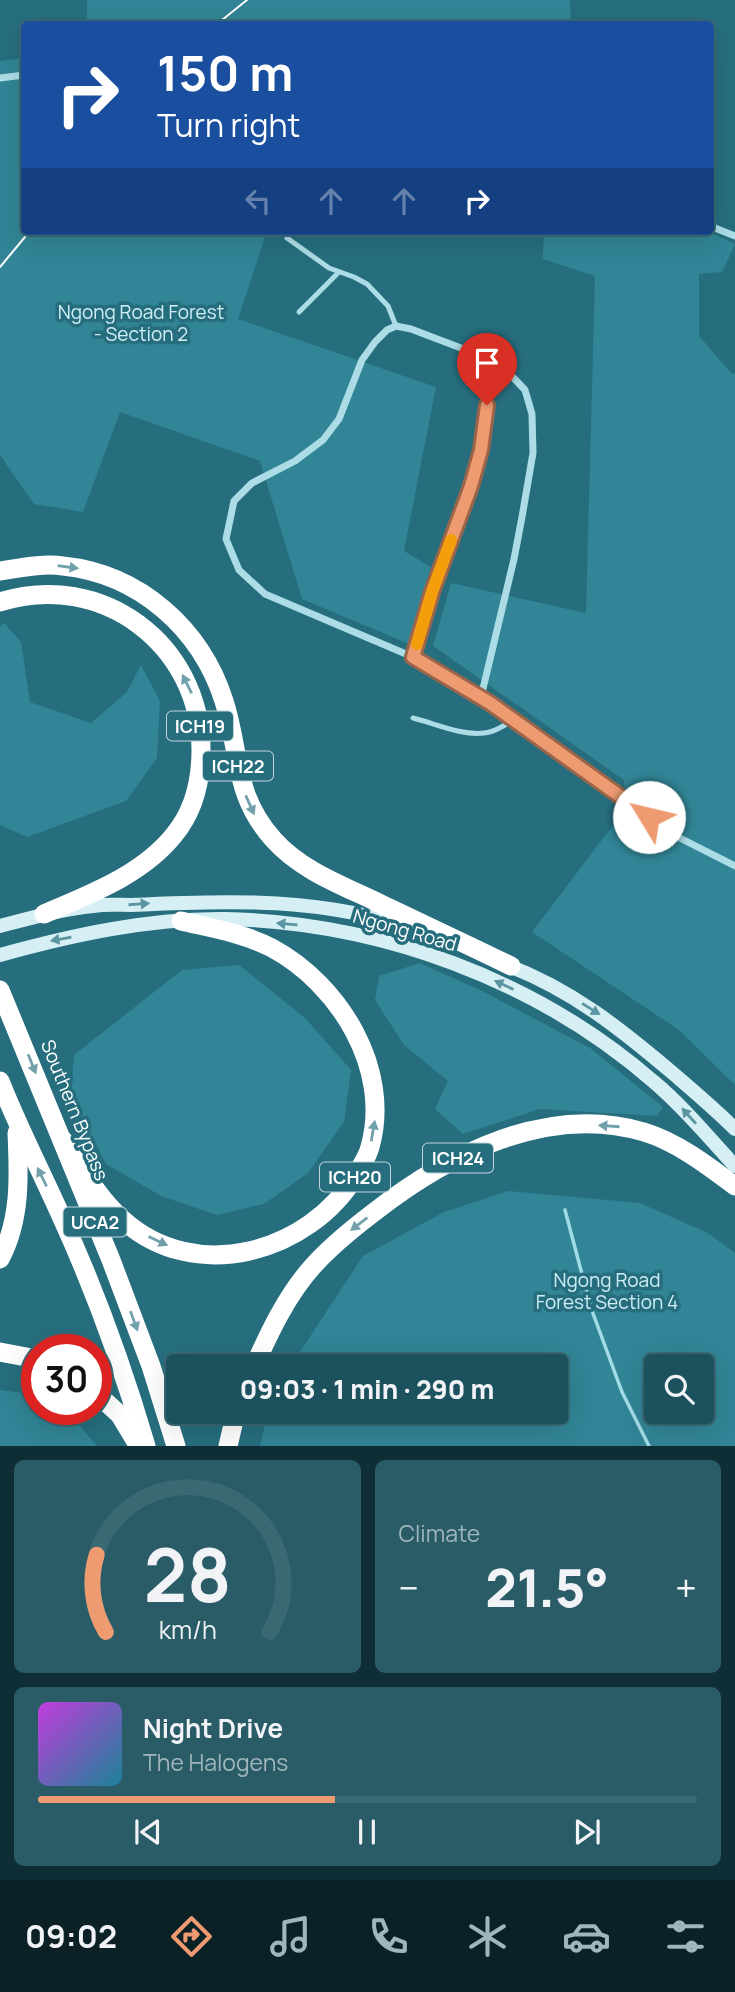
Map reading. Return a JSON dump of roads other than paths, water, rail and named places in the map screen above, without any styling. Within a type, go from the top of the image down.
[{"type":"highway","name":"ICH22","points":[[0,571],[62,565],[92,571],[120,581],[142,593],[172,616],[206,659],[224,701],[241,784],[256,817],[274,840],[293,858],[324,876],[511,966]]},
{"type":"highway","name":"ICH19","points":[[0,602],[18,596],[44,593],[68,595],[93,600],[133,619],[163,645],[178,667],[190,688],[201,736],[201,765],[197,791],[174,835],[124,876],[44,914]]},
{"type":"highway","name":"ICH20","points":[[63,1140],[96,1188],[124,1221],[145,1236],[195,1254],[236,1255],[260,1250],[284,1239],[302,1229],[336,1202],[345,1193],[363,1164],[370,1148],[375,1118],[363,1046],[351,1024],[308,972],[290,959],[250,938],[181,921]]},
{"type":"highway","name":"Southern Bypass","points":[[3,995],[132,1314],[176,1446]]},
{"type":"highway","name":"UCA2","points":[[0,1081],[16,1124],[62,1217],[104,1322],[146,1446]]},
{"type":"highway","points":[[0,1259],[14,1223],[18,1196],[16,1124]]},
{"type":"highway","name":"ICH24","points":[[261,1354],[290,1297],[313,1266],[341,1237],[440,1166],[486,1144],[532,1130],[570,1125],[613,1125],[645,1132],[681,1149],[735,1186]]},
{"type":"highway","points":[[0,1352],[21,1356]]},
{"type":"highway","points":[[112,1408],[120,1415],[139,1446]]},
{"type":"highway","points":[[228,1446],[233,1424]]},
{"type":"main road","name":"Ngong Road","points":[[0,926],[44,914],[94,906],[175,901],[268,902],[380,918],[511,966],[560,990],[620,1028],[701,1095],[735,1129]]},
{"type":"main road","name":"Ngong Road","points":[[0,955],[53,940],[138,925],[224,919],[316,926],[386,941],[469,969],[548,1008],[623,1057],[683,1109],[735,1166]]},
{"type":"street","points":[[0,78],[21,75]]},
{"type":"street","points":[[714,228],[735,236]]},
{"type":"street","points":[[481,697],[518,538],[533,453],[532,414],[525,390],[507,371],[482,356],[411,329],[396,326],[381,336],[362,360],[339,419],[323,440],[295,461],[252,483],[234,501],[226,539],[239,570],[265,594],[413,657],[481,697],[670,832],[735,866]]},
{"type":"lane","points":[[287,238],[329,268],[367,284],[388,306],[396,326]]},
{"type":"lane","points":[[299,312],[339,272]]},
{"type":"lane","points":[[413,657],[432,592],[471,486],[481,450],[490,382]]},
{"type":"lane","points":[[413,718],[471,733],[495,730],[514,719]]},
{"type":"waterway","points":[[565,1210],[591,1308],[622,1392],[649,1446]]},
{"type":"tram line","points":[[221,21],[247,0]]},
{"type":"tram line","points":[[0,267],[27,235]]},
{"type":"park label","name":"Ngong Road Forest - Section 2","points":[[141,323]]},
{"type":"park label","name":"Ngong Road Forest Section 4","points":[[607,1291]]}]
